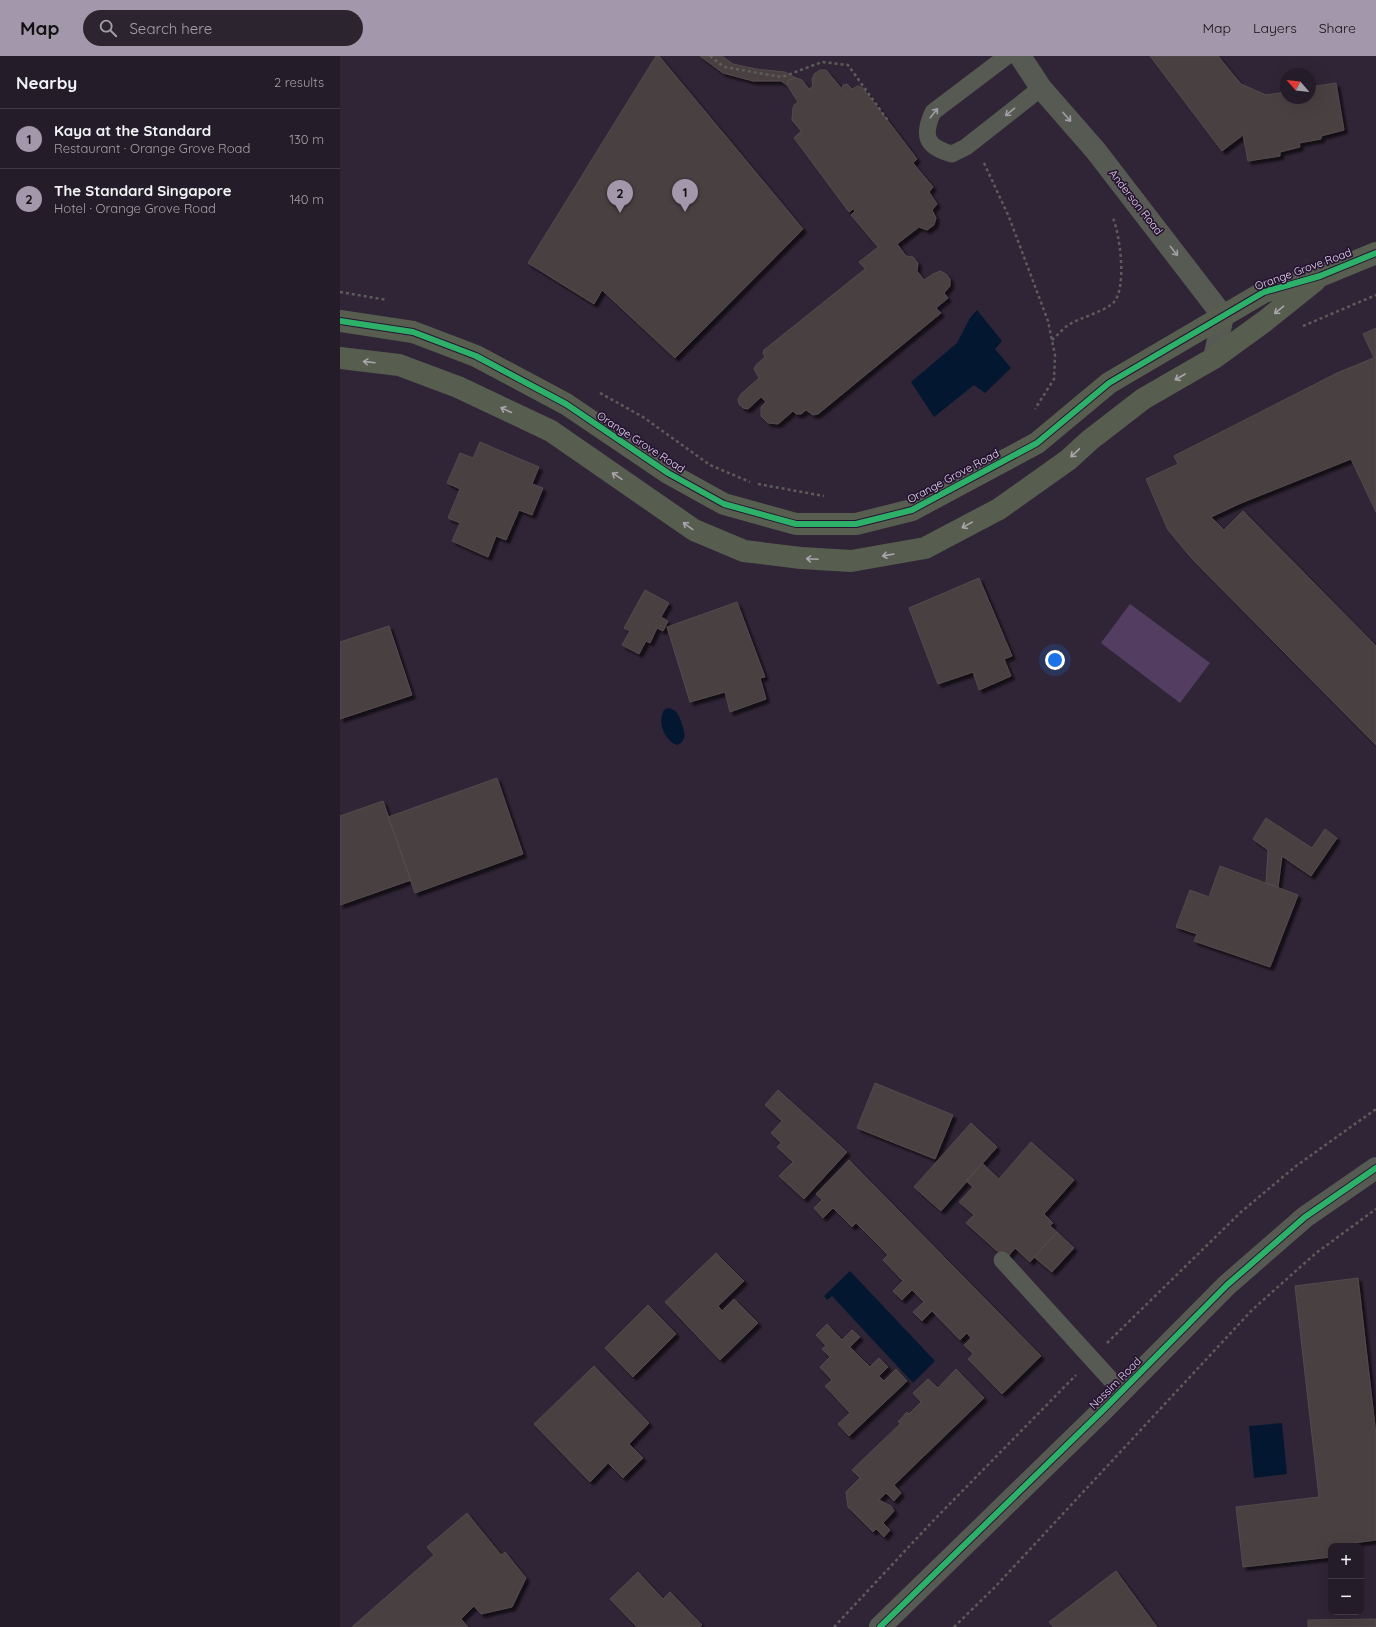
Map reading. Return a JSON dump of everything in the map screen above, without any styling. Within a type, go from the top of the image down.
[{"type":"street","name":"Anderson Road","points":[[1020,56],[1041,88],[1096,151],[1223,316]]},
{"type":"street","name":"Orange Grove Road","points":[[340,321],[413,332],[476,356],[566,404],[668,473],[724,504],[796,524],[856,524],[912,510],[1036,443],[1109,383],[1264,292],[1320,276],[1376,253]]},
{"type":"street","name":"Orange Grove Road","points":[[340,358],[399,365],[458,387],[551,431],[650,498],[694,530],[744,551],[801,558],[851,561],[925,548],[971,522],[999,509],[1068,460],[1090,440],[1143,399],[1214,358],[1265,321],[1320,276]]},
{"type":"street","points":[[1214,358],[1223,316]]},
{"type":"street","points":[[650,498],[668,473]]},
{"type":"street","name":"Nassim Road","points":[[880,1627],[1228,1285],[1305,1217],[1376,1168]]},
{"type":"lane","points":[[1007,56],[933,112],[927,125],[929,141],[939,151],[952,154],[970,143],[1041,88]]},
{"type":"lane","points":[[1002,1260],[1121,1391]]},
{"type":"path","points":[[710,56],[724,67],[782,77],[822,62],[848,65],[889,122]]},
{"type":"path","points":[[970,143],[983,160],[1010,217],[1048,321],[1055,355],[1054,379],[1033,412]]},
{"type":"path","points":[[1052,341],[1069,324],[1114,303],[1120,292],[1121,256],[1115,225],[1110,212]]},
{"type":"path","points":[[597,392],[643,417],[710,465],[753,483],[830,497]]},
{"type":"path","points":[[954,1627],[995,1587],[1252,1310],[1316,1253],[1376,1208]]},
{"type":"shaded area","points":[[1130,604],[1210,663],[1180,703],[1101,643]]},
{"type":"water","points":[[977,310],[1002,341],[995,349],[1011,368],[985,393],[974,385],[934,417],[911,382],[957,343],[970,318]]},
{"type":"water","points":[[668,708],[677,713],[683,729],[684,739],[677,745],[668,739],[663,730],[661,720],[662,715],[664,710]]},
{"type":"water","points":[[850,1271],[935,1361],[913,1383],[832,1296],[827,1300],[824,1296]]},
{"type":"water","points":[[1282,1423],[1287,1474],[1254,1478],[1249,1426]]},
{"type":"building","points":[[656,56],[659,56],[803,229],[675,358],[602,290],[594,304],[528,263]]},
{"type":"building","points":[[700,56],[722,56],[733,64],[756,69],[785,72],[796,78],[789,80],[787,85],[781,81],[753,81],[723,73]]},
{"type":"building","points":[[1150,56],[1218,56],[1241,84],[1266,95],[1280,93],[1280,104],[1316,104],[1316,86],[1336,83],[1344,130],[1321,136],[1321,139],[1299,143],[1300,147],[1280,152],[1280,156],[1248,161],[1243,135],[1222,151]]},
{"type":"building","points":[[820,70],[826,70],[842,89],[843,85],[847,84],[852,89],[858,86],[863,88],[917,159],[913,163],[933,187],[929,192],[937,204],[932,210],[936,218],[934,225],[927,230],[919,227],[897,244],[906,256],[913,257],[918,263],[917,271],[924,280],[940,271],[946,274],[950,279],[950,286],[944,293],[948,298],[936,308],[941,313],[818,414],[813,415],[806,410],[801,414],[796,414],[793,411],[778,424],[768,423],[761,416],[761,407],[766,402],[761,397],[748,409],[743,408],[739,404],[738,399],[741,394],[759,378],[754,369],[756,365],[765,357],[763,353],[764,350],[865,269],[859,262],[878,247],[851,215],[855,211],[853,209],[849,212],[794,138],[801,131],[792,120],[794,105],[798,102],[787,85],[789,80],[796,78],[802,80],[809,89],[813,86],[812,80],[814,74]]},
{"type":"building","points":[[1376,328],[1376,357],[1374,358],[1363,334]]},
{"type":"building","points":[[1376,357],[1376,512],[1351,459],[1241,503],[1211,517],[1224,530],[1243,511],[1376,646],[1376,745],[1193,560],[1168,530],[1146,479],[1178,464],[1174,456],[1337,373]]},
{"type":"building","points":[[480,442],[539,467],[532,484],[543,488],[532,515],[519,510],[506,540],[496,536],[488,557],[452,541],[460,523],[448,518],[460,489],[447,483],[460,453],[473,458]]},
{"type":"building","points":[[979,578],[1012,656],[1004,659],[1011,676],[979,690],[973,672],[938,684],[909,608]]},
{"type":"building","points":[[645,590],[669,603],[661,617],[668,621],[663,631],[657,628],[650,643],[646,641],[639,654],[622,645],[630,631],[624,628]]},
{"type":"building","points":[[737,602],[765,677],[760,678],[766,699],[730,712],[725,692],[690,702],[667,627]]},
{"type":"building","points":[[389,626],[412,695],[340,719],[340,642]]},
{"type":"building","points":[[497,778],[523,854],[415,893],[388,817]]},
{"type":"building","points":[[383,801],[411,880],[340,905],[340,816]]},
{"type":"building","points":[[1266,818],[1312,848],[1325,829],[1337,838],[1311,876],[1282,856],[1278,887],[1266,883],[1268,850],[1253,839]]},
{"type":"building","points":[[1220,866],[1298,895],[1270,967],[1194,941],[1197,934],[1176,927],[1190,890],[1209,897]]},
{"type":"building","points":[[875,1083],[953,1115],[935,1159],[857,1128]]},
{"type":"building","points":[[778,1090],[847,1152],[804,1199],[779,1176],[793,1162],[777,1147],[781,1143],[771,1133],[782,1121],[765,1105]]},
{"type":"building","points":[[971,1123],[997,1147],[941,1211],[914,1187]]},
{"type":"building","points":[[1031,1142],[1074,1180],[1044,1214],[1053,1223],[1050,1226],[1057,1232],[1030,1262],[1015,1248],[1006,1259],[966,1223],[974,1215],[959,1202],[973,1187],[966,1181],[982,1163],[999,1179]]},
{"type":"building","points":[[849,1160],[1041,1356],[1002,1394],[968,1359],[973,1354],[964,1345],[971,1338],[967,1333],[960,1340],[932,1311],[922,1321],[913,1312],[924,1302],[912,1290],[902,1300],[893,1291],[903,1281],[883,1260],[888,1255],[856,1223],[852,1227],[833,1208],[823,1218],[814,1208],[822,1200],[816,1194]]},
{"type":"building","points":[[1057,1232],[1074,1248],[1052,1272],[1034,1257]]},
{"type":"building","points":[[716,1253],[744,1281],[718,1306],[722,1311],[734,1299],[758,1323],[720,1360],[665,1302]]},
{"type":"building","points":[[1358,1278],[1376,1435],[1376,1540],[1354,1543],[1328,1543],[1328,1557],[1243,1567],[1236,1507],[1319,1497],[1295,1286]]},
{"type":"building","points":[[648,1305],[676,1334],[633,1377],[605,1348]]},
{"type":"building","points":[[827,1324],[842,1340],[852,1330],[860,1337],[850,1347],[870,1367],[879,1358],[888,1367],[879,1376],[884,1381],[896,1369],[907,1381],[849,1436],[838,1424],[850,1413],[825,1386],[832,1380],[820,1367],[830,1357],[822,1349],[826,1346],[816,1335]]},
{"type":"building","points":[[594,1366],[649,1423],[629,1444],[643,1458],[623,1478],[608,1463],[590,1482],[534,1424]]},
{"type":"building","points":[[956,1369],[984,1398],[894,1485],[901,1493],[894,1501],[886,1493],[879,1500],[891,1506],[894,1511],[883,1523],[890,1530],[884,1537],[876,1529],[873,1532],[848,1507],[846,1492],[860,1478],[852,1470],[901,1423],[898,1422],[907,1412],[909,1414],[921,1402],[913,1393],[928,1379],[938,1388]]},
{"type":"building","points":[[467,1513],[501,1555],[505,1552],[526,1578],[512,1607],[481,1614],[474,1606],[461,1619],[468,1627],[352,1627],[434,1555],[427,1547]]},
{"type":"building","points":[[1116,1571],[1157,1627],[1053,1627],[1049,1622]]},
{"type":"building","points":[[638,1572],[663,1599],[670,1592],[702,1625],[700,1627],[637,1627],[610,1599]]},
{"type":"building","points":[[1376,1619],[1376,1627],[1308,1627],[1308,1620]]},
{"type":"cycle path","points":[[340,321],[413,332],[476,356],[566,404],[668,473],[724,504],[796,524],[856,524],[912,510],[1037,443],[1109,383],[1264,292],[1320,276],[1376,253]]},
{"type":"cycle path","points":[[880,1627],[1103,1410],[1227,1285],[1305,1217],[1376,1168]]},
{"type":"place","name":"Kaya at the Standard","points":[[685,212]]},
{"type":"place","name":"The Standard Singapore","points":[[620,213]]}]
